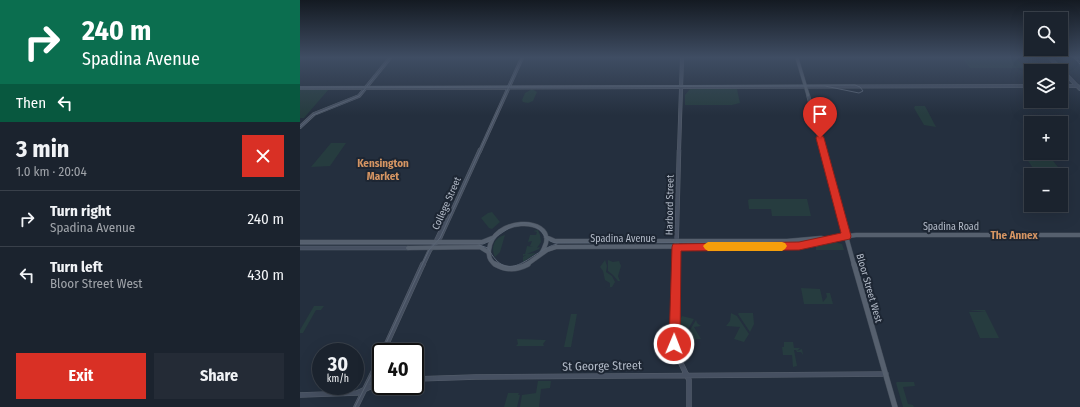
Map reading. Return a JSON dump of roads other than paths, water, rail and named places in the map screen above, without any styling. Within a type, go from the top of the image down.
[{"type":"main road","points":[[300,127],[312,115],[357,97],[375,77]]},
{"type":"main road","name":"College Street","points":[[387,343],[432,248],[437,242],[453,210],[513,77]]},
{"type":"main road","name":"Harbord Street","points":[[682,77],[675,347],[687,375]]},
{"type":"main road","name":"Bloor Street West","points":[[802,77],[895,407]]},
{"type":"main road","points":[[1069,77],[1080,89]]},
{"type":"main road","points":[[300,88],[1024,86]]},
{"type":"main road","points":[[300,242],[482,242],[492,238],[506,227],[523,222],[532,223],[539,227],[546,237],[545,246],[541,254],[526,266],[508,269],[501,268],[494,264],[490,260],[486,249],[480,247],[300,248]]},
{"type":"main road","name":"Spadina Road","points":[[846,236],[1080,235]]},
{"type":"main road","name":"Spadina Avenue","points":[[546,237],[555,241],[823,242],[825,239],[846,236]]},
{"type":"main road","points":[[488,253],[492,238]]},
{"type":"main road","name":"Spadina Avenue","points":[[541,254],[550,248],[561,247],[677,247],[809,242]]},
{"type":"main road","name":"St George Street","points":[[424,379],[886,374]]},
{"type":"main road","points":[[356,407],[372,375]]},
{"type":"main road","points":[[687,375],[688,407]]},
{"type":"main road","points":[[300,395],[355,393],[372,386]]},
{"type":"tram line","points":[[367,87],[375,77]]},
{"type":"tram line","points":[[509,86],[513,77]]},
{"type":"tram line","points":[[509,86],[855,85],[860,87],[863,91],[859,93],[825,86],[509,87]]},
{"type":"tram line","points":[[367,87],[509,86]]},
{"type":"tram line","points":[[300,87],[367,87]]},
{"type":"tram line","points":[[366,88],[509,87]]},
{"type":"tram line","points":[[434,244],[440,238],[509,87]]},
{"type":"tram line","points":[[300,88],[366,88]]},
{"type":"tram line","points":[[300,127],[313,115],[359,96],[366,88]]},
{"type":"tram line","points":[[434,244],[483,244],[517,224],[524,223],[531,224],[538,228],[547,239],[556,243],[802,242]]},
{"type":"tram line","points":[[300,244],[434,244]]},
{"type":"tram line","points":[[386,343],[429,250],[434,244]]},
{"type":"tram line","points":[[479,245],[488,248],[496,260],[504,266],[512,266],[521,264],[547,248],[557,244]]},
{"type":"tram line","points":[[355,407],[372,373]]},
{"type":"district","name":"Kensington Market","points":[[383,169]]},
{"type":"district","name":"The Annex","points":[[1014,235]]}]
